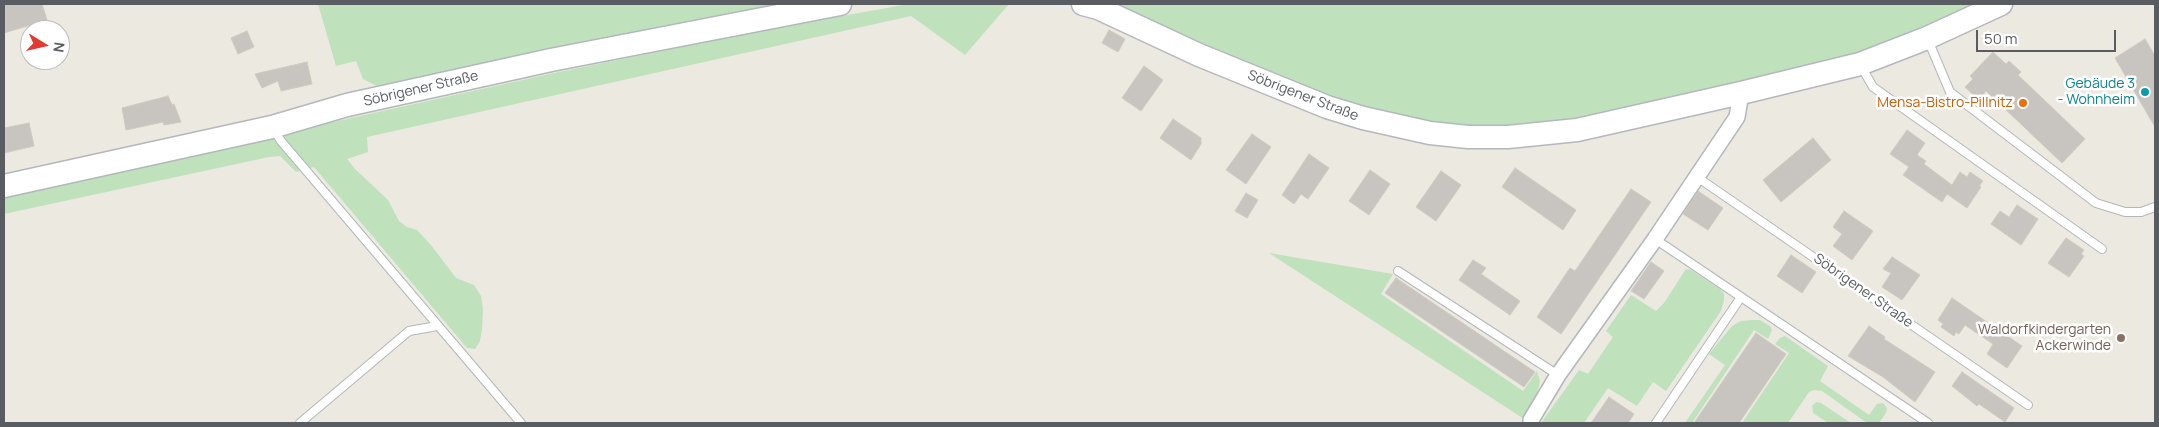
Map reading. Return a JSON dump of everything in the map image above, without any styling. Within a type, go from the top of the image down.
[{"type":"street","name":"Söbrigener Straße","points":[[4,186],[272,127],[347,105],[552,60],[840,4]]},
{"type":"street","name":"Söbrigener Straße","points":[[1083,4],[1098,8],[1199,55],[1326,107],[1363,118],[1430,133],[1468,137],[1508,137],[1578,130],[1860,64],[1927,38],[2001,4]]},
{"type":"street","points":[[1530,422],[1558,375],[1656,239],[1737,117],[1741,93]]},
{"type":"lane","points":[[1927,38],[1950,92],[2096,204],[2125,212],[2141,212],[2155,207]]},
{"type":"lane","points":[[1860,64],[1873,87],[2102,249]]},
{"type":"lane","points":[[272,127],[281,141],[521,423]]},
{"type":"lane","name":"Söbrigener Straße","points":[[1697,177],[2028,405]]},
{"type":"lane","points":[[1656,239],[1928,423]]},
{"type":"lane","points":[[1398,272],[1558,375]]},
{"type":"lane","points":[[1656,423],[1741,297]]},
{"type":"lane","points":[[300,423],[409,331],[438,326]]},
{"type":"green space","points":[[318,4],[796,4],[383,89],[363,79],[356,61],[336,66]]},
{"type":"green space","points":[[909,4],[1009,4],[965,55],[911,16],[367,137],[368,152],[347,159],[388,200],[399,221],[407,227],[417,230],[456,278],[474,285],[481,296],[483,309],[482,330],[480,341],[475,349],[467,348],[314,167],[296,172],[280,156],[4,214],[4,195],[554,73],[775,28]]},
{"type":"green space","points":[[1105,4],[1983,4],[1858,58],[1579,121],[1508,128],[1431,124],[1329,101]]},
{"type":"green space","points":[[1269,253],[1393,274],[1381,294],[1523,391],[1537,371],[1540,381],[1536,397],[1524,419]]},
{"type":"green space","points":[[1686,269],[1691,270],[1720,289],[1724,294],[1724,301],[1721,311],[1666,391],[1653,382],[1637,406],[1608,388],[1584,423],[1541,423],[1579,370],[1588,374],[1613,337],[1606,331],[1631,295],[1656,311],[1664,303]]},
{"type":"green space","points":[[1760,320],[1770,326],[1772,330],[1768,339],[1754,330],[1692,423],[1685,423],[1725,365],[1709,354],[1732,326],[1741,321]]},
{"type":"green space","points":[[1785,336],[1828,366],[1820,381],[1869,415],[1877,404],[1883,403],[1887,408],[1886,413],[1879,423],[1867,423],[1822,391],[1814,390],[1809,392],[1788,423],[1742,423],[1789,353],[1775,344],[1780,338]]},
{"type":"green space","points":[[1816,402],[1821,403],[1851,423],[1828,423],[1813,413],[1812,406]]},
{"type":"building","points":[[4,4],[42,4],[47,20],[20,20],[20,28],[4,33]]},
{"type":"building","points":[[1109,30],[1125,39],[1118,52],[1102,43]]},
{"type":"building","points":[[247,31],[254,47],[238,54],[231,38]]},
{"type":"building","name":"Gebäude 3 - Wohnheim","points":[[2145,39],[2155,56],[2155,127],[2115,58]]},
{"type":"building","points":[[1993,52],[2006,64],[2009,61],[2021,72],[2018,75],[2085,139],[2062,163],[1986,91],[1979,100],[1965,87],[1973,79],[1970,76]]},
{"type":"building","points":[[307,62],[312,84],[281,91],[278,81],[262,88],[255,74]]},
{"type":"building","points":[[1144,66],[1163,80],[1141,111],[1122,98]]},
{"type":"building","points":[[168,96],[172,105],[174,104],[181,122],[164,125],[163,122],[126,130],[122,108]]},
{"type":"building","points":[[1173,119],[1201,138],[1201,144],[1191,160],[1160,138]]},
{"type":"building","points":[[29,123],[34,146],[4,153],[4,128]]},
{"type":"building","points":[[1907,130],[1925,143],[1917,155],[1926,161],[1924,164],[1952,185],[1960,172],[1967,177],[1970,172],[1983,181],[1967,208],[1947,194],[1942,202],[1903,175],[1909,167],[1890,154]]},
{"type":"building","points":[[1252,134],[1271,147],[1246,184],[1226,170]]},
{"type":"building","points":[[1813,138],[1831,160],[1781,202],[1763,180]]},
{"type":"building","points":[[1309,154],[1329,168],[1308,199],[1301,194],[1294,204],[1282,195]]},
{"type":"building","points":[[1515,168],[1576,210],[1563,230],[1502,187]]},
{"type":"building","points":[[1370,170],[1390,184],[1369,215],[1349,201]]},
{"type":"building","points":[[1441,171],[1461,185],[1436,221],[1416,207]]},
{"type":"building","points":[[1631,189],[1651,202],[1561,334],[1537,317],[1570,268],[1575,271]]},
{"type":"building","points":[[1698,191],[1723,208],[1708,230],[1683,214]]},
{"type":"building","points":[[1246,193],[1258,200],[1247,218],[1235,211]]},
{"type":"building","points":[[2017,205],[2038,219],[2021,245],[1991,224],[2000,211],[2009,217]]},
{"type":"building","points":[[1844,211],[1873,231],[1852,260],[1833,246],[1842,234],[1833,227]]},
{"type":"building","points":[[2066,238],[2084,250],[2081,254],[2084,256],[2069,277],[2048,263]]},
{"type":"building","points":[[1791,255],[1816,272],[1802,293],[1777,276]]},
{"type":"building","points":[[1892,257],[1920,275],[1902,300],[1882,287],[1891,273],[1883,269]]},
{"type":"building","points":[[1473,260],[1486,268],[1481,274],[1520,301],[1510,315],[1459,280]]},
{"type":"building","points":[[1651,262],[1664,271],[1644,299],[1631,291]]},
{"type":"building","points":[[1396,278],[1535,372],[1524,387],[1385,293]]},
{"type":"building","points":[[1952,298],[2022,346],[2007,368],[1987,354],[1993,344],[1965,325],[1959,334],[1956,332],[1954,336],[1941,327],[1943,324],[1938,320]]},
{"type":"building","points":[[1869,326],[1885,337],[1884,339],[1935,372],[1915,402],[1883,377],[1848,356]]},
{"type":"building","points":[[1756,333],[1786,354],[1739,423],[1694,423]]},
{"type":"building","points":[[1962,372],[2014,408],[2005,422],[1979,404],[1977,406],[1952,386]]},
{"type":"building","points":[[1609,397],[1634,414],[1628,423],[1591,423]]},
{"type":"place","name":"Gebäude 3 - Wohnheim","points":[[2145,92]]},
{"type":"place","name":"Mensa-Bistro-Pillnitz","points":[[2023,103]]},
{"type":"place","name":"Waldorfkindergarten Ackerwinde","points":[[2121,338]]}]
